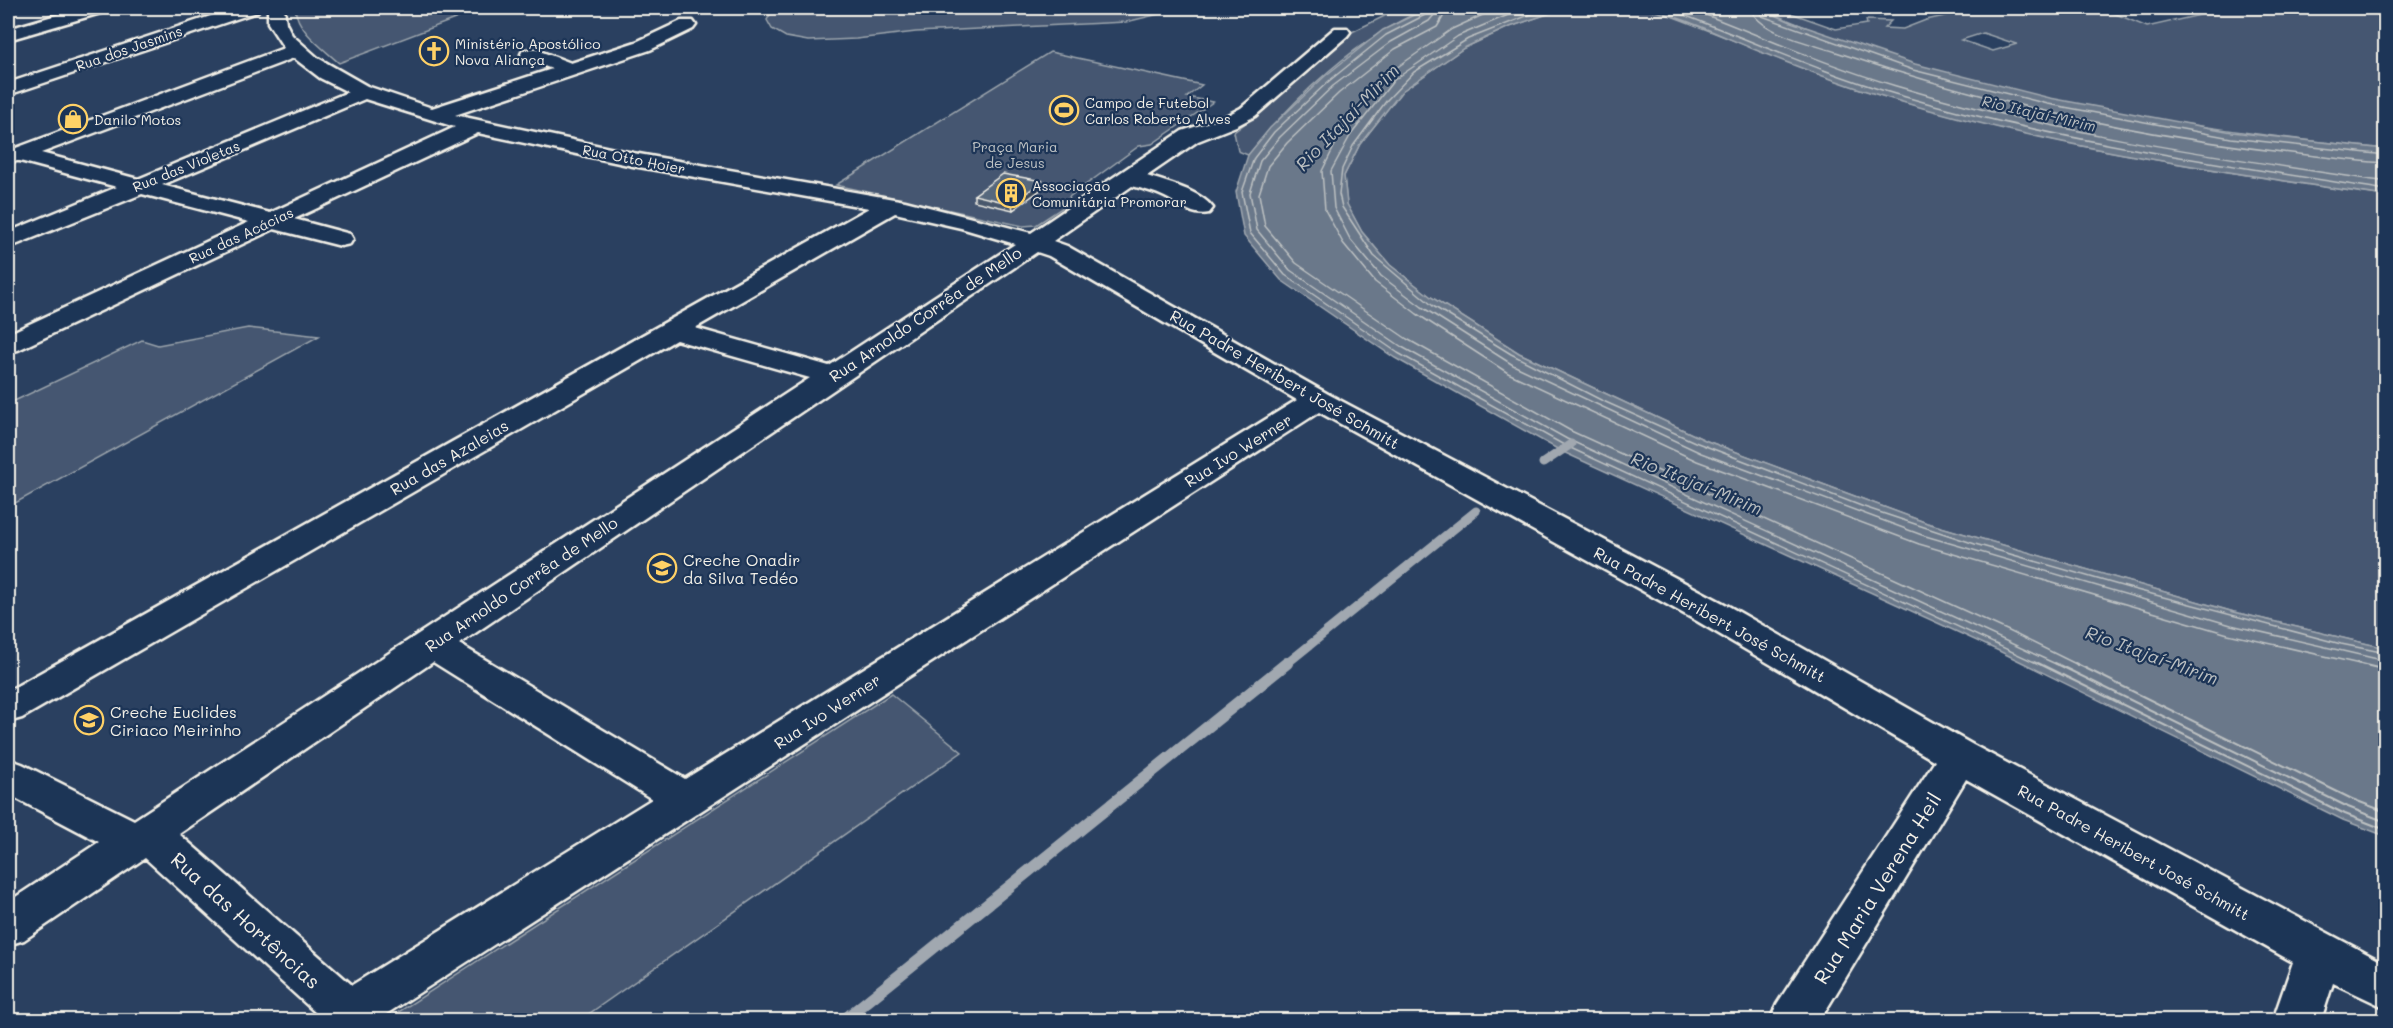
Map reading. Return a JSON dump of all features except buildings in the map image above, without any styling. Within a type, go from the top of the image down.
[{"type":"street","points":[[8,35],[98,8]]},
{"type":"street","name":"Rua dos Jasmins","points":[[8,89],[251,8]]},
{"type":"street","name":"Rua Otto Hoier","points":[[276,8],[275,21],[282,33],[297,50],[328,74],[365,92],[433,115],[475,126],[667,166],[781,184],[890,206],[1017,235],[1034,242]]},
{"type":"street","points":[[433,115],[643,46],[687,25]]},
{"type":"street","name":"Rua Arnoldo Corrêa de Mello","points":[[8,926],[1190,136],[1229,122],[1248,112],[1341,32]]},
{"type":"street","points":[[13,156],[297,50]]},
{"type":"street","points":[[530,54],[572,70]]},
{"type":"street","name":"Rua das Violetas","points":[[8,241],[365,92]]},
{"type":"street","name":"Rua das Acácias","points":[[8,344],[475,126]]},
{"type":"street","points":[[13,156],[139,186],[341,240]]},
{"type":"street","points":[[1128,177],[1171,190],[1201,208]]},
{"type":"street","name":"Rua das Azaleias","points":[[8,708],[890,206]]},
{"type":"street","name":"Rua Padre Heribert José Schmitt","points":[[1034,242],[1058,251],[1318,400],[1710,612],[1959,756],[2385,987]]},
{"type":"street","points":[[671,330],[833,376]]},
{"type":"street","name":"Rua Ivo Werner","points":[[343,1016],[1318,400]]},
{"type":"street","points":[[431,644],[687,800]]},
{"type":"street","name":"Rua Maria Verena Heil","points":[[1794,1020],[1959,756]]},
{"type":"street","name":"Rua das Hortências","points":[[8,775],[110,829],[163,846],[343,1016]]},
{"type":"street","points":[[2297,1020],[2319,953]]},
{"type":"green space","points":[[295,8],[484,8],[339,63],[306,32],[300,24]]},
{"type":"green space","points":[[782,8],[929,10],[1184,8],[1126,22],[916,32],[856,39],[808,41],[786,37],[772,29],[767,20],[771,13]]},
{"type":"green space","points":[[1401,8],[1428,8],[1402,20],[1353,52],[1307,91],[1248,155],[1238,151],[1234,132],[1273,102],[1352,32]]},
{"type":"green space","points":[[1565,8],[1655,10],[1863,89],[2015,131],[2199,167],[2385,196],[2385,648],[2234,612],[1927,523],[1707,441],[1519,353],[1431,297],[1390,265],[1362,232],[1347,205],[1344,176],[1360,144],[1402,91],[1464,48],[1507,28]]},
{"type":"green space","points":[[1759,8],[1777,8],[1836,29],[1867,24],[1866,20],[1891,21],[1884,28],[1903,29],[1926,20],[1982,8],[2092,8],[2116,14],[2147,27],[2231,8],[2368,8],[2385,16],[2385,149],[2225,130],[2066,102],[1987,85],[1833,38]],"holes":[[[1983,33],[2017,44],[1993,51],[1961,40]]]},
{"type":"green space","points":[[1842,8],[1930,8],[1880,16]]},
{"type":"green space","name":"Praça Maria de Jesus","points":[[1050,52],[1202,85],[1187,97],[1213,102],[1152,144],[1139,146],[1069,197],[1071,202],[1036,225],[1023,226],[836,185]]},
{"type":"green space","points":[[248,328],[319,336],[8,507],[8,404],[142,340],[158,345]]},
{"type":"green space","points":[[891,694],[962,752],[580,1020],[386,1020]]},
{"type":"water","name":"Rio Itajaí-Mirim","points":[[1428,8],[1565,8],[1507,28],[1464,48],[1402,91],[1360,144],[1344,176],[1347,204],[1362,232],[1390,265],[1431,297],[1519,353],[1707,441],[1927,523],[2234,612],[2385,648],[2385,836],[2343,820],[1999,651],[1561,451],[1395,358],[1281,280],[1244,236],[1236,192],[1248,155],[1270,128],[1325,76],[1383,30]]},
{"type":"water","name":"Rio Itajaí-Mirim","points":[[1641,8],[1759,8],[1791,22],[1915,64],[2050,98],[2232,132],[2385,149],[2385,196],[2075,145],[1953,116],[1838,82],[1683,20]]},
{"type":"waterway","points":[[1543,463],[1571,444]]},
{"type":"waterway","points":[[1285,665],[1476,511]]},
{"type":"waterway","points":[[844,1020],[1287,663]]},
{"type":"place","name":"Ministério Apostólico Nova Aliança","points":[[434,51]]},
{"type":"place","name":"Campo de Futebol Carlos Roberto Alves","points":[[1064,110]]},
{"type":"place","name":"Danilo Motos","points":[[73,119]]},
{"type":"place","name":"Associação Comunitária Promorar","points":[[1011,193]]},
{"type":"place","name":"Creche Onadir da Silva Tedéo","points":[[662,568]]},
{"type":"place","name":"Creche Euclides Ciriaco Meirinho","points":[[89,720]]}]
